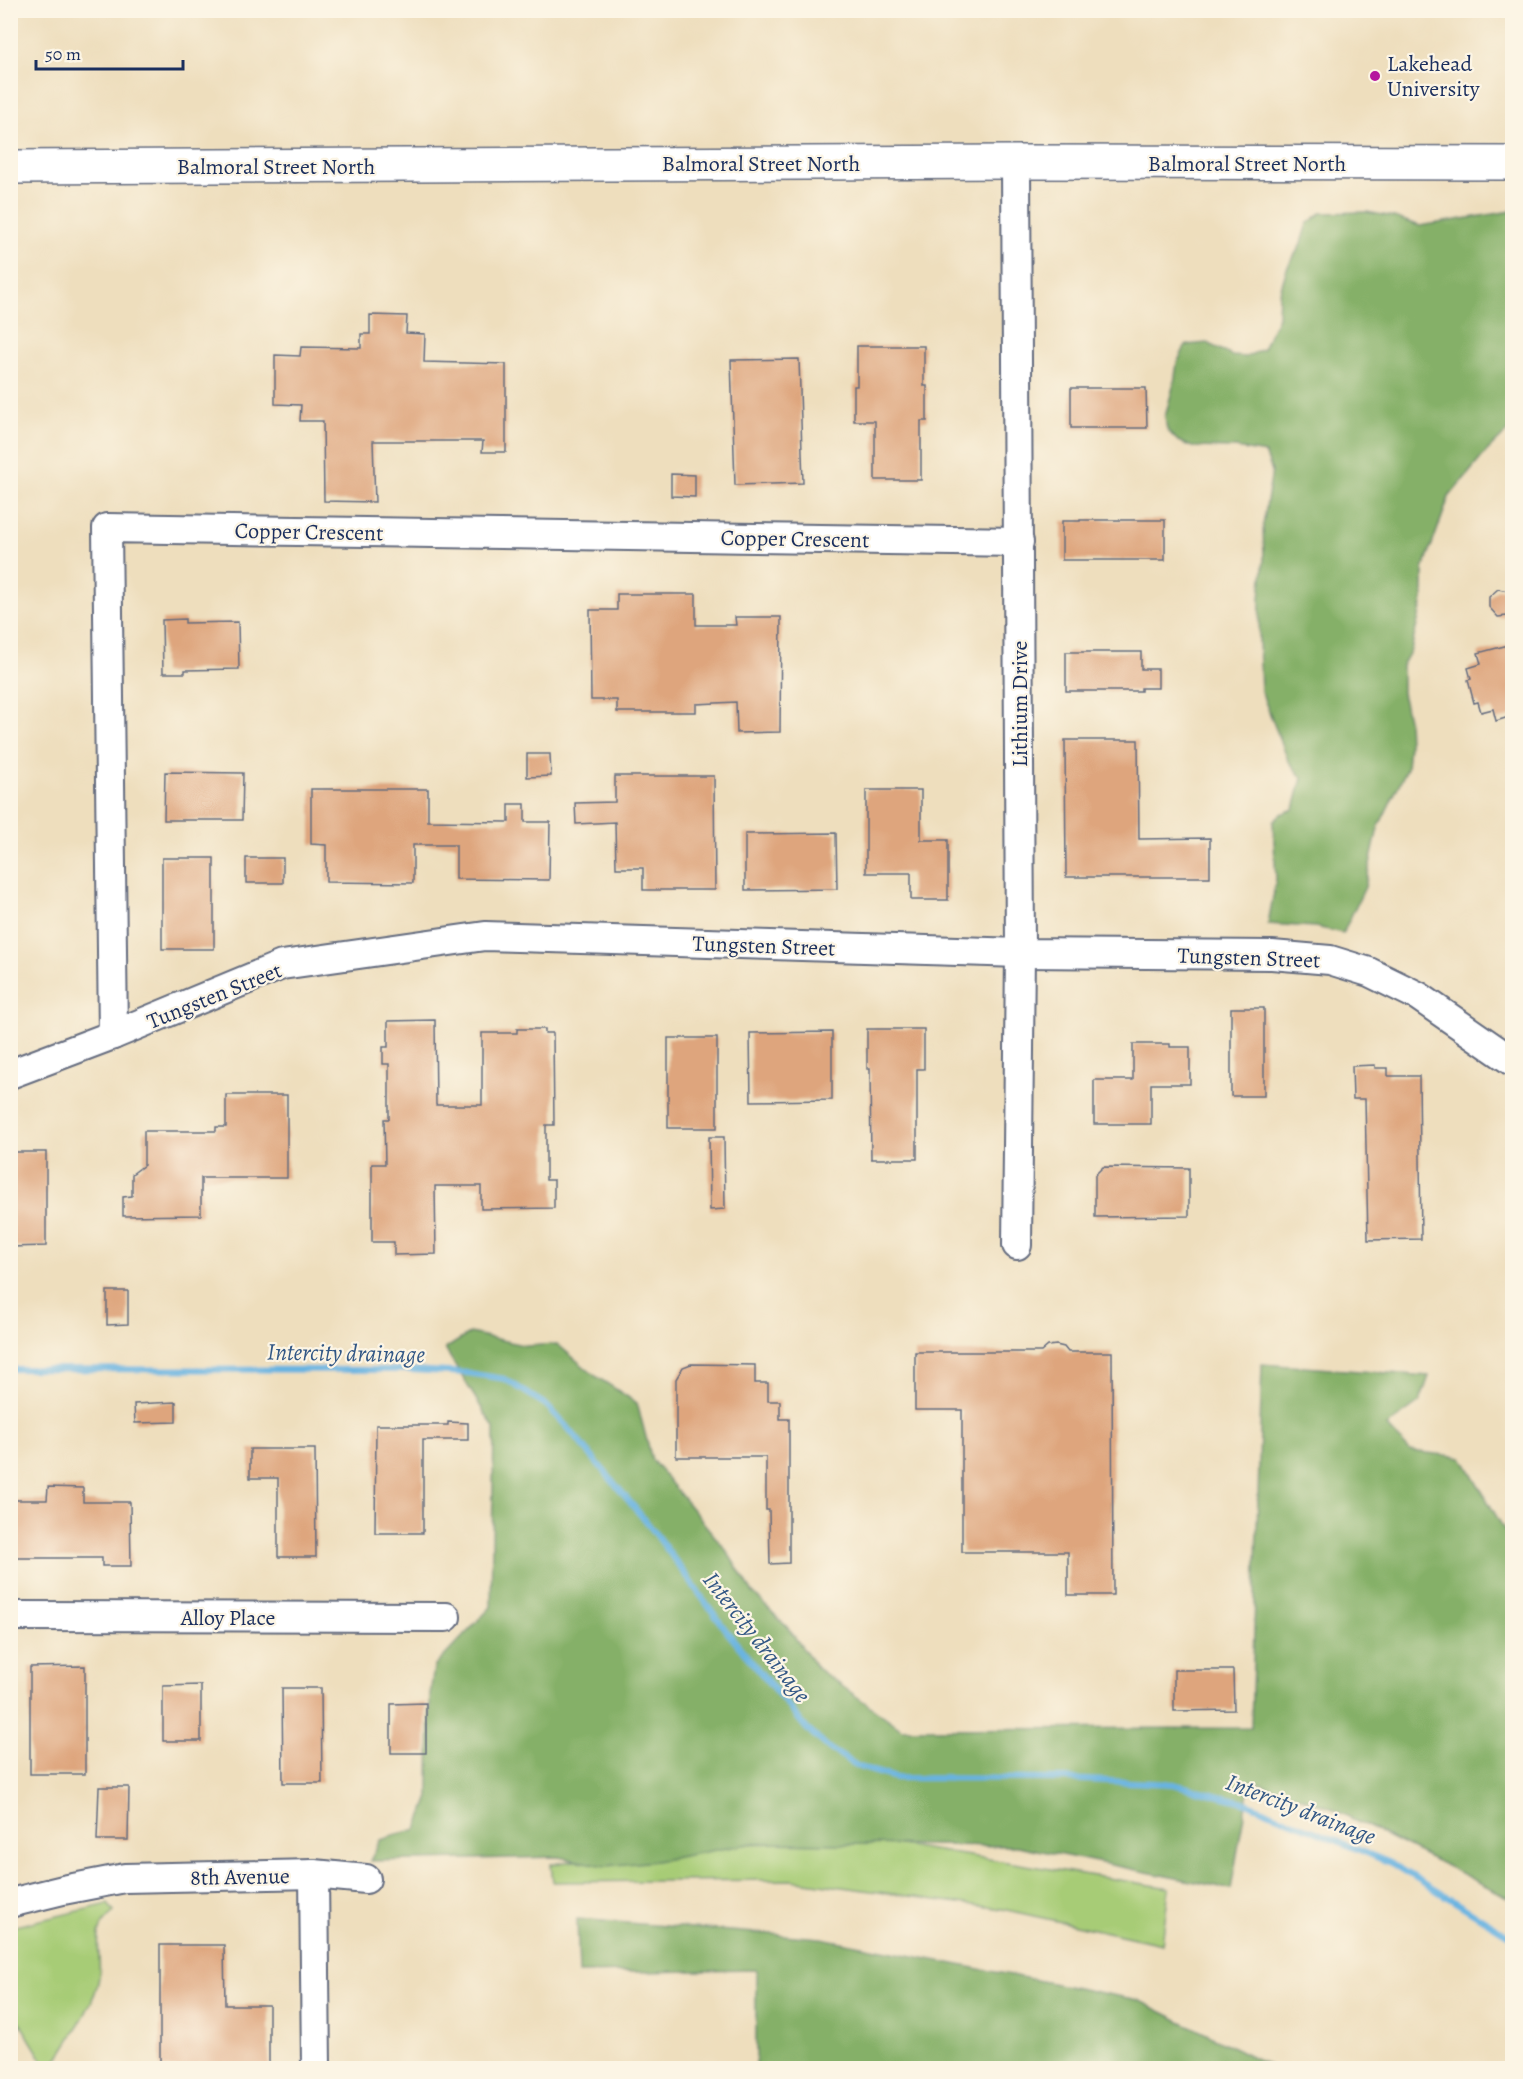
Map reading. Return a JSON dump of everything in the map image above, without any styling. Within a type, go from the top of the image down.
[{"type":"main road","name":"Balmoral Street North","points":[[10,167],[1016,162],[1512,163]]},
{"type":"street","name":"Lithium Drive","points":[[1016,162],[1020,953],[1017,1245]]},
{"type":"street","name":"Copper Crescent","points":[[113,1035],[107,528],[1019,542]]},
{"type":"street","name":"Tungsten Street","points":[[10,1074],[113,1035],[282,965],[485,936],[1020,953],[1272,955],[1330,960],[1369,972],[1418,996],[1512,1061]]},
{"type":"street","name":"Alloy Place","points":[[10,1616],[446,1617]]},
{"type":"street","points":[[314,1874],[366,1879]]},
{"type":"street","name":"8th Avenue","points":[[10,1903],[125,1878],[314,1874],[315,2068]]},
{"type":"green space","points":[[1512,211],[1512,427],[1487,451],[1449,497],[1423,570],[1423,600],[1411,650],[1402,666],[1402,693],[1408,719],[1407,768],[1378,828],[1365,887],[1343,933],[1315,927],[1268,924],[1276,880],[1273,822],[1281,814],[1294,809],[1302,778],[1288,760],[1261,691],[1259,641],[1264,559],[1263,525],[1272,471],[1265,453],[1236,448],[1192,447],[1178,441],[1167,430],[1165,417],[1177,363],[1186,345],[1208,343],[1232,356],[1246,357],[1263,349],[1278,317],[1279,295],[1287,268],[1300,246],[1307,224],[1321,213],[1367,212],[1394,217],[1420,226]]},
{"type":"green space","points":[[470,1333],[527,1346],[557,1344],[594,1375],[637,1403],[652,1460],[726,1550],[753,1593],[788,1628],[817,1668],[902,1729],[1251,1728],[1262,1364],[1429,1376],[1420,1402],[1387,1426],[1410,1451],[1462,1457],[1512,1543],[1512,1899],[1331,1808],[1250,1780],[1231,1889],[1017,1846],[754,1843],[656,1861],[606,1866],[558,1857],[370,1861],[380,1840],[417,1829],[429,1797],[430,1695],[434,1667],[491,1607],[494,1428],[445,1349]]},
{"type":"green space","points":[[882,1842],[1169,1888],[1162,1944],[1002,1909],[791,1880],[553,1882],[551,1864],[709,1844]]},
{"type":"green space","points":[[108,1904],[114,1912],[106,1919],[99,1934],[97,1988],[87,2011],[52,2068],[47,2068],[11,2008],[11,1927]]},
{"type":"green space","points":[[577,1919],[821,1938],[1138,2000],[1275,2068],[756,2068],[756,1970],[579,1973]]},
{"type":"building","points":[[370,315],[407,316],[406,333],[425,334],[424,362],[506,364],[506,452],[482,452],[483,441],[373,441],[375,502],[324,501],[323,421],[300,421],[301,405],[275,404],[275,355],[300,356],[301,347],[361,348],[361,334],[370,334]]},
{"type":"building","points":[[857,346],[924,346],[927,421],[921,421],[921,480],[875,480],[875,421],[854,421]]},
{"type":"building","points":[[799,359],[803,483],[735,485],[731,360]]},
{"type":"building","points":[[1071,388],[1146,388],[1147,428],[1071,428]]},
{"type":"building","points":[[671,474],[695,475],[695,497],[671,496]]},
{"type":"building","points":[[1165,520],[1165,560],[1062,560],[1062,521]]},
{"type":"building","points":[[1498,589],[1508,591],[1512,596],[1512,609],[1507,616],[1498,617],[1489,607],[1489,597]]},
{"type":"building","points":[[617,594],[696,594],[696,625],[736,625],[735,617],[781,617],[780,732],[737,733],[736,702],[696,704],[696,712],[617,712],[617,700],[591,700],[590,610],[617,610]]},
{"type":"building","points":[[185,619],[185,623],[238,622],[239,669],[185,670],[185,673],[163,673],[162,620]]},
{"type":"building","points":[[1512,644],[1512,716],[1496,721],[1493,709],[1481,712],[1478,702],[1474,703],[1468,680],[1471,679],[1468,668],[1481,664],[1478,653]]},
{"type":"building","points":[[1066,652],[1141,652],[1141,669],[1158,669],[1158,688],[1141,688],[1141,691],[1066,691]]},
{"type":"building","points":[[1065,740],[1138,740],[1139,839],[1210,838],[1210,877],[1066,877]]},
{"type":"building","points":[[527,754],[550,754],[551,776],[527,777]]},
{"type":"building","points":[[165,772],[243,773],[242,820],[164,820]]},
{"type":"building","points":[[615,776],[714,776],[715,890],[643,890],[643,868],[616,868],[615,822],[576,824],[575,803],[615,802]]},
{"type":"building","points":[[311,789],[428,789],[428,821],[509,822],[509,804],[525,804],[525,822],[550,822],[549,880],[456,879],[456,845],[413,845],[413,883],[326,882],[326,845],[311,844]]},
{"type":"building","points":[[866,790],[921,790],[921,840],[948,840],[948,900],[911,900],[911,873],[866,873]]},
{"type":"building","points":[[836,833],[837,889],[745,890],[745,834]]},
{"type":"building","points":[[162,858],[214,858],[214,949],[162,949]]},
{"type":"building","points":[[246,858],[283,858],[283,883],[246,883]]},
{"type":"building","points":[[1231,1008],[1264,1008],[1264,1096],[1231,1096]]},
{"type":"building","points":[[435,1020],[436,1105],[482,1105],[482,1033],[517,1033],[517,1029],[545,1029],[545,1033],[553,1033],[554,1125],[546,1125],[546,1180],[554,1180],[554,1208],[481,1209],[481,1186],[435,1186],[436,1254],[394,1255],[394,1242],[372,1242],[372,1164],[385,1164],[384,1119],[389,1119],[389,1064],[383,1064],[383,1047],[388,1047],[388,1021]]},
{"type":"building","points":[[867,1029],[924,1029],[924,1069],[917,1069],[917,1159],[871,1159]]},
{"type":"building","points":[[832,1032],[832,1100],[751,1101],[750,1033]]},
{"type":"building","points":[[668,1038],[717,1038],[717,1128],[668,1128]]},
{"type":"building","points":[[1133,1044],[1170,1044],[1170,1047],[1190,1047],[1190,1084],[1151,1084],[1151,1124],[1094,1124],[1094,1080],[1133,1080]]},
{"type":"building","points":[[1375,1065],[1375,1068],[1388,1068],[1388,1076],[1419,1076],[1421,1239],[1368,1240],[1365,1099],[1353,1099],[1352,1066]]},
{"type":"building","points":[[226,1095],[287,1095],[287,1178],[201,1178],[201,1215],[123,1216],[123,1197],[132,1196],[132,1174],[144,1165],[144,1131],[216,1131],[216,1127],[226,1127]]},
{"type":"building","points":[[709,1137],[724,1137],[725,1209],[710,1210]]},
{"type":"building","points":[[10,1152],[46,1152],[46,1246],[10,1247]]},
{"type":"building","points":[[1103,1167],[1189,1168],[1189,1216],[1095,1217],[1095,1175]]},
{"type":"building","points":[[107,1291],[128,1291],[128,1324],[107,1325]]},
{"type":"building","points":[[1048,1346],[1064,1347],[1068,1352],[1112,1352],[1113,1595],[1068,1595],[1068,1552],[962,1552],[962,1410],[915,1410],[915,1352],[1041,1352]]},
{"type":"building","points":[[691,1364],[755,1365],[755,1383],[768,1383],[768,1401],[780,1401],[780,1419],[789,1419],[789,1563],[770,1564],[769,1510],[766,1510],[766,1457],[676,1457],[676,1379],[683,1367]]},
{"type":"building","points":[[176,1402],[176,1422],[135,1423],[134,1404]]},
{"type":"building","points":[[448,1422],[468,1423],[468,1440],[423,1440],[423,1533],[375,1533],[376,1425],[448,1425]]},
{"type":"building","points":[[250,1449],[315,1449],[316,1557],[278,1557],[278,1478],[250,1478]]},
{"type":"building","points":[[48,1487],[83,1488],[83,1502],[130,1502],[131,1566],[102,1566],[102,1558],[10,1558],[10,1500],[47,1500]]},
{"type":"building","points":[[85,1666],[85,1774],[30,1774],[30,1667]]},
{"type":"building","points":[[1174,1670],[1233,1670],[1234,1710],[1174,1711]]},
{"type":"building","points":[[201,1685],[201,1741],[163,1741],[163,1686]]},
{"type":"building","points":[[282,1688],[321,1688],[322,1783],[283,1783]]},
{"type":"building","points":[[426,1703],[426,1753],[391,1753],[391,1704]]},
{"type":"building","points":[[99,1787],[129,1787],[128,1840],[97,1840]]},
{"type":"building","points":[[160,1945],[224,1945],[225,2005],[269,2005],[269,2068],[160,2068]]},
{"type":"waterway","name":"Intercity drainage","points":[[10,1369],[411,1370],[467,1373],[505,1379],[546,1405],[569,1429],[649,1525],[728,1633],[807,1729],[830,1749],[859,1767],[896,1778],[1064,1779],[1173,1784],[1244,1802],[1393,1864],[1512,1937]]},
{"type":"place","name":"Lakehead University","points":[[1375,76]]}]
